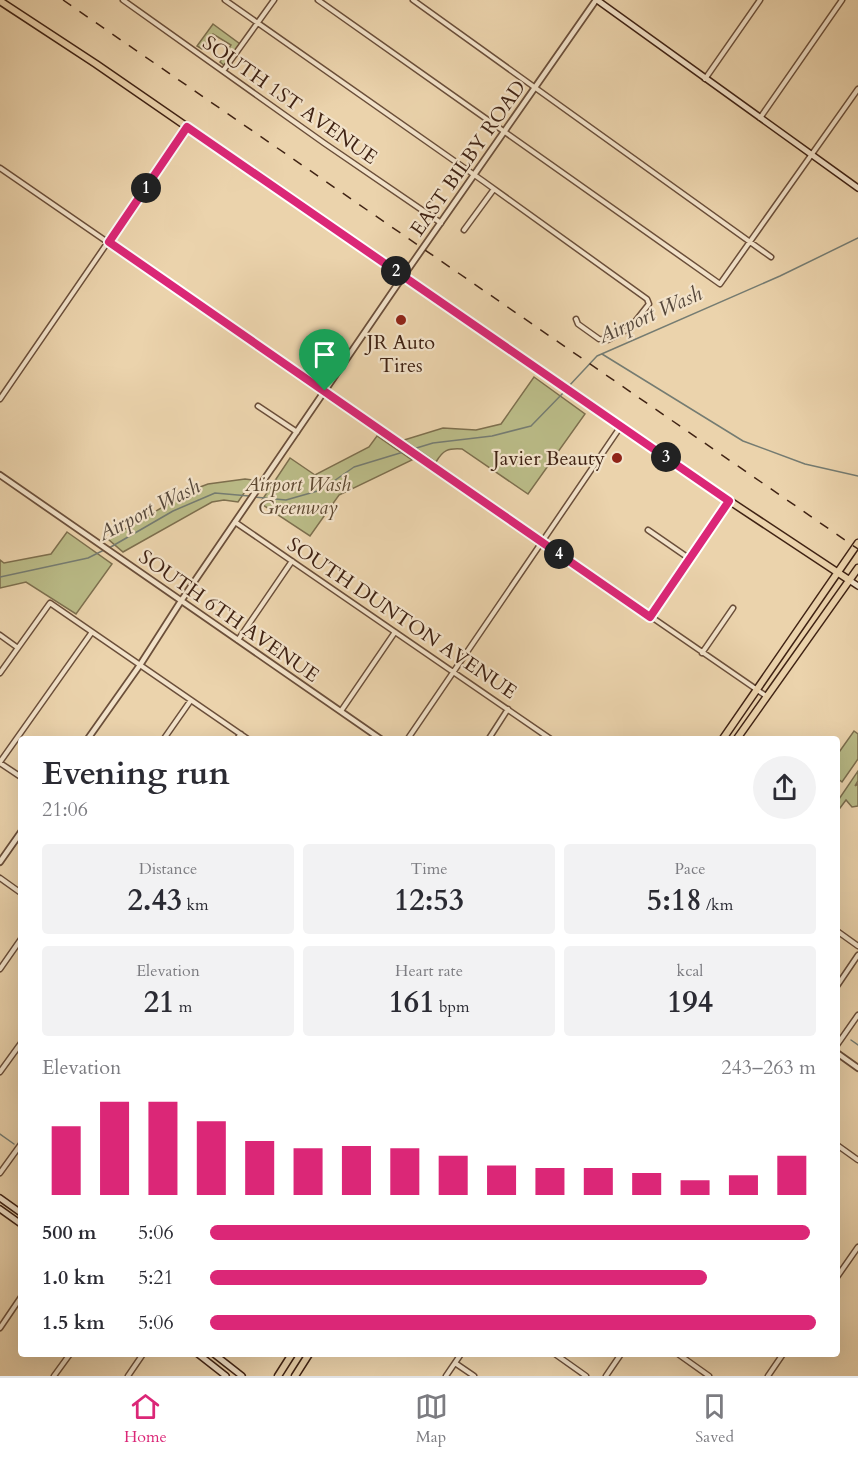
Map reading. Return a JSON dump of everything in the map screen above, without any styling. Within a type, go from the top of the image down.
[{"type":"main road","points":[[597,0],[858,188]]},
{"type":"main road","points":[[0,1],[37,24],[729,501],[858,586]]},
{"type":"main road","points":[[725,736],[858,543]]},
{"type":"main road","points":[[739,736],[858,568]]},
{"type":"main road","points":[[0,1198],[18,1211]]},
{"type":"main road","points":[[0,1209],[18,1222]]},
{"type":"main road","points":[[202,1357],[226,1376]]},
{"type":"main road","points":[[218,1357],[242,1376]]},
{"type":"main road","points":[[278,1376],[290,1357]]},
{"type":"main road","points":[[294,1376],[307,1357]]},
{"type":"street","name":"SOUTH 1ST AVENUE","points":[[123,0],[441,223]]},
{"type":"street","points":[[225,0],[647,299],[649,306],[630,328],[608,340],[602,340],[578,324],[576,319]]},
{"type":"street","points":[[223,72],[274,0]]},
{"type":"street","points":[[318,0],[720,284],[858,89]]},
{"type":"street","points":[[413,0],[771,257]]},
{"type":"street","name":"EAST BILBY ROAD","points":[[90,736],[255,492],[597,0]]},
{"type":"street","points":[[705,79],[760,0]]},
{"type":"street","points":[[759,118],[842,0]]},
{"type":"street","points":[[0,399],[187,127]]},
{"type":"street","points":[[0,168],[766,696]]},
{"type":"street","points":[[464,230],[494,189]]},
{"type":"street","points":[[258,406],[297,432]]},
{"type":"street","points":[[410,736],[621,426]]},
{"type":"street","name":"SOUTH 6TH AVENUE","points":[[0,476],[376,736]]},
{"type":"street","points":[[650,617],[729,501]]},
{"type":"street","name":"SOUTH DUNTON AVENUE","points":[[235,522],[546,736]]},
{"type":"street","points":[[648,530],[690,559]]},
{"type":"street","points":[[238,640],[292,561]]},
{"type":"street","points":[[0,673],[50,603],[243,736]]},
{"type":"street","points":[[702,653],[733,608]]},
{"type":"street","points":[[18,736],[92,632]]},
{"type":"street","points":[[341,711],[395,632]]},
{"type":"street","points":[[0,635],[18,648]]},
{"type":"street","points":[[165,736],[191,700]]},
{"type":"street","points":[[491,736],[508,709]]},
{"type":"street","points":[[18,737],[0,762],[18,775]]},
{"type":"street","points":[[0,862],[18,836]]},
{"type":"street","points":[[0,878],[18,891]]},
{"type":"street","points":[[840,934],[858,946]]},
{"type":"street","points":[[0,969],[18,943]]},
{"type":"street","points":[[840,982],[858,955]]},
{"type":"street","points":[[840,1041],[858,1015]]},
{"type":"street","points":[[0,1072],[18,1047]]},
{"type":"street","points":[[840,1055],[858,1068]]},
{"type":"street","points":[[840,1147],[858,1160]]},
{"type":"street","points":[[0,1173],[18,1148]]},
{"type":"street","points":[[840,1273],[858,1247]]},
{"type":"street","points":[[0,1328],[18,1301]]},
{"type":"street","points":[[54,1376],[68,1357]]},
{"type":"street","points":[[128,1376],[141,1357]]},
{"type":"street","points":[[446,1376],[459,1357]]},
{"type":"street","points":[[559,1357],[586,1376]]},
{"type":"street","points":[[606,1376],[619,1357]]},
{"type":"street","points":[[682,1357],[709,1376]]},
{"type":"street","points":[[768,1376],[781,1357]]},
{"type":"street","points":[[455,1363],[474,1376]]},
{"type":"green space","points":[[213,24],[240,44],[225,66],[220,62],[231,45],[213,34],[202,49],[197,46]]},
{"type":"green space","points":[[534,377],[585,414],[528,494],[462,449],[446,451],[436,462],[404,440],[443,428],[476,430],[501,424]]},
{"type":"green space","name":"Airport Wash Greenway","points":[[377,436],[412,460],[339,495],[310,536],[260,503],[290,458],[315,475],[369,447]]},
{"type":"green space","name":"Airport Wash Greenway","points":[[253,480],[238,502],[224,500],[212,502],[123,552],[108,539],[192,490],[208,484]]},
{"type":"green space","points":[[67,532],[112,564],[76,614],[26,582],[0,588],[0,560],[4,563],[51,554]]},
{"type":"green space","points":[[854,731],[858,734],[858,759],[842,782],[840,780],[840,751]]},
{"type":"green space","points":[[858,771],[858,781],[855,786],[858,784],[858,806],[852,807],[846,800],[840,808],[840,798]]},
{"type":"waterway","name":"Airport Wash","points":[[568,387],[597,356],[780,276],[858,238]]},
{"type":"waterway","points":[[602,354],[743,441],[805,464],[858,476]]},
{"type":"waterway","name":"Airport Wash","points":[[254,497],[286,500],[321,490],[354,467],[433,443],[492,436],[531,426],[565,391]]},
{"type":"waterway","name":"Airport Wash","points":[[109,548],[173,511],[215,493],[249,496]]},
{"type":"waterway","name":"Airport Wash","points":[[0,577],[88,558],[104,550]]},
{"type":"waterway","points":[[851,1040],[858,1045]]},
{"type":"waterway","points":[[0,1134],[14,1144]]},
{"type":"railway","points":[[63,0],[858,549]]},
{"type":"place","name":"JR Auto Tires","points":[[401,320]]},
{"type":"place","name":"Javier Beauty","points":[[617,458]]},
{"type":"route","points":[[187,127],[729,501],[650,617],[325,391],[109,242],[187,127]]}]
